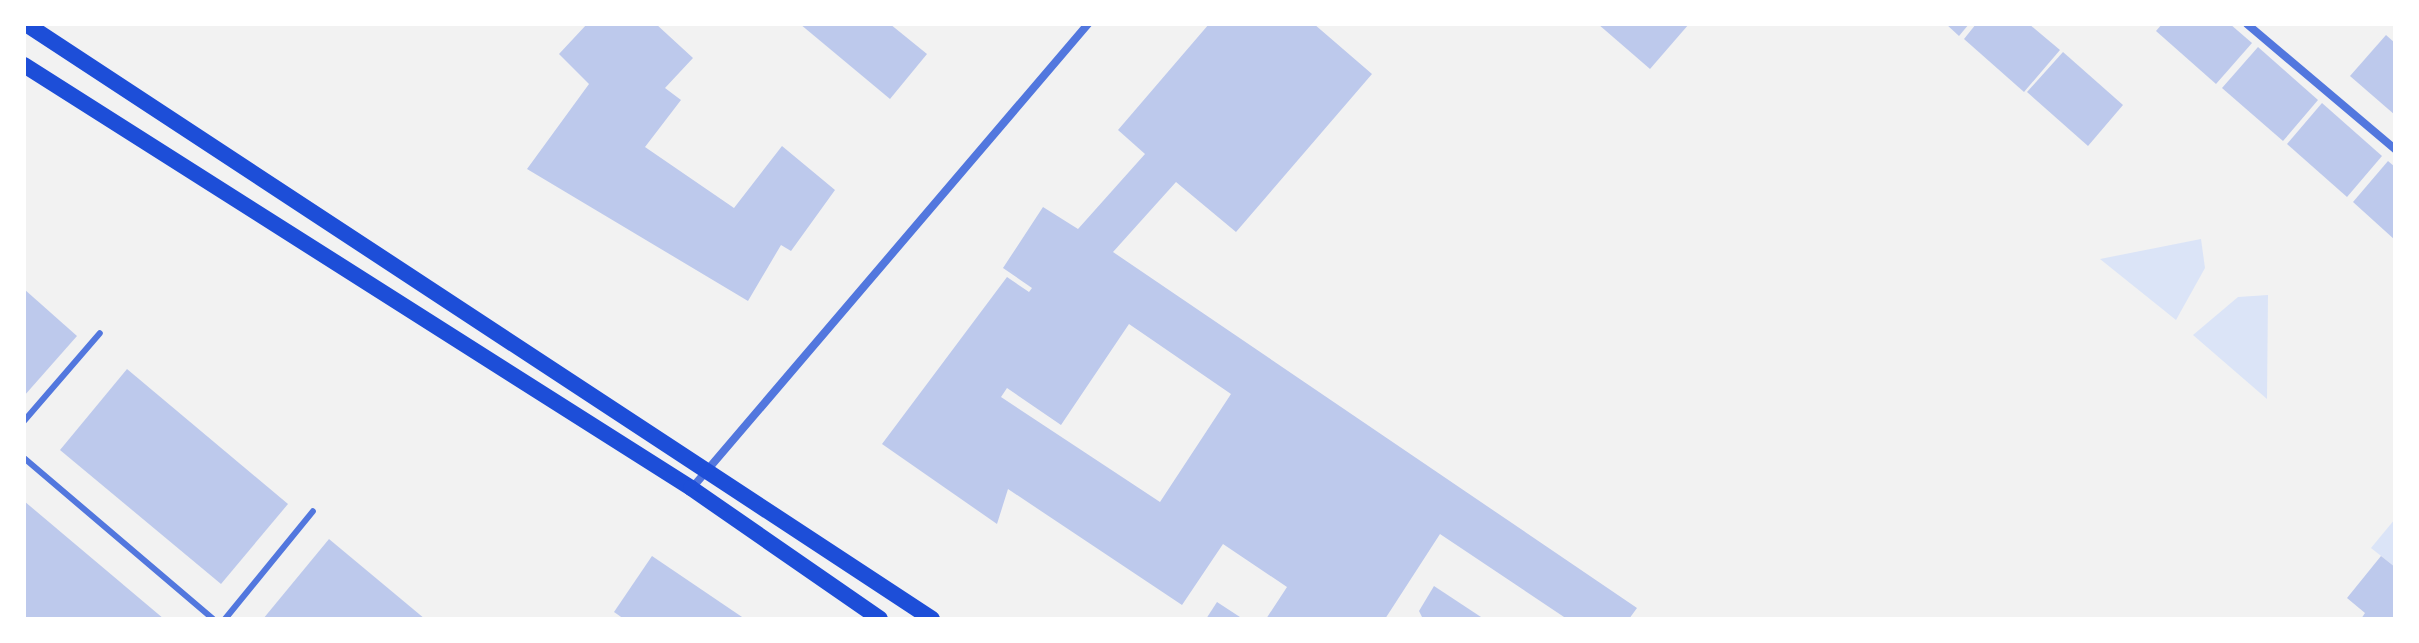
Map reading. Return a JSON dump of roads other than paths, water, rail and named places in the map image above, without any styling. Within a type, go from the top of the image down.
[{"type":"main road","points":[[26,24],[932,619]]},
{"type":"main road","points":[[24,65],[691,488],[880,619]]},
{"type":"street","points":[[691,488],[1088,24]]},
{"type":"street","points":[[2247,24],[2395,149]]},
{"type":"lane","points":[[24,421],[100,333]]},
{"type":"lane","points":[[24,458],[213,619]]},
{"type":"lane","points":[[225,619],[313,511]]}]
